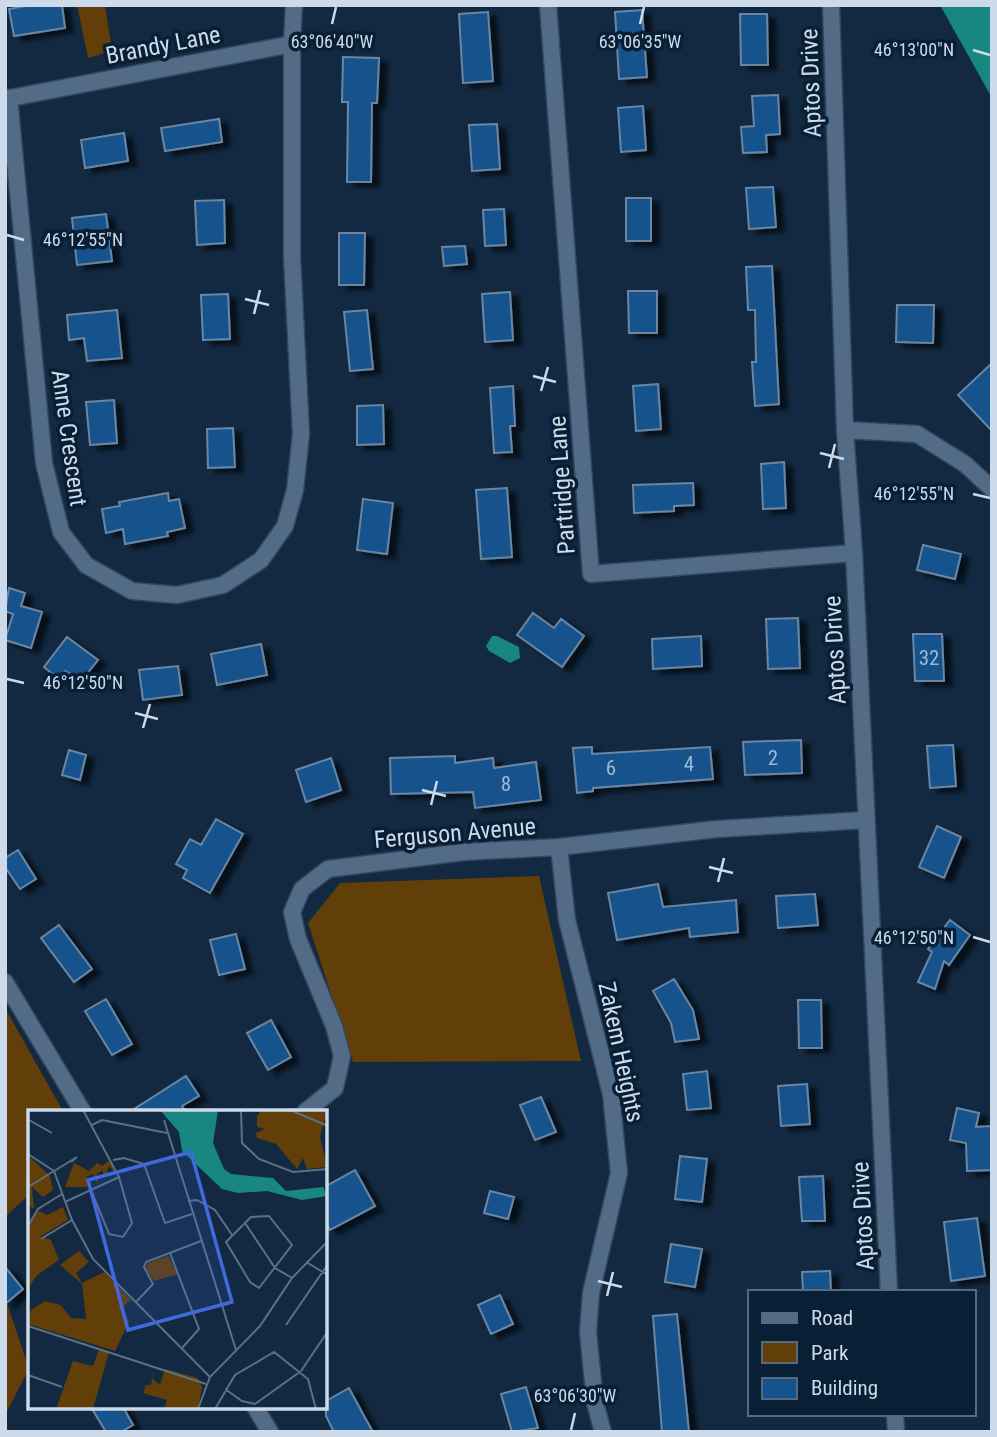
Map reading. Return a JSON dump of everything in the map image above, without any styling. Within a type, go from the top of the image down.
[{"type":"street","points":[[292,44],[294,5]]},
{"type":"street","name":"Partridge Lane","points":[[548,5],[591,574],[854,553]]},
{"type":"street","name":"Aptos Drive","points":[[831,5],[845,430],[854,553],[889,1290]]},
{"type":"street","name":"Brandy Lane","points":[[7,99],[292,44]]},
{"type":"street","name":"Anne Crescent","points":[[7,99],[44,463],[61,532],[86,565],[132,591],[177,595],[223,585],[261,560],[285,526],[295,490],[302,434],[292,257],[292,44]]},
{"type":"street","points":[[845,430],[917,435],[965,464],[992,489]]},
{"type":"street","name":"Ferguson Avenue","points":[[307,1110],[335,1088],[342,1056],[334,1026],[298,939],[292,912],[302,889],[328,869],[464,852],[559,847],[717,829],[866,820]]},
{"type":"street","name":"Zakem Heights","points":[[559,847],[567,919],[611,1094],[619,1173],[591,1293],[589,1319],[595,1403],[603,1432]]},
{"type":"street","points":[[5,982],[82,1110]]},
{"type":"street","points":[[257,1409],[270,1432]]},
{"type":"green space","points":[[77,5],[105,5],[112,51],[88,58]]},
{"type":"green space","points":[[539,876],[581,1061],[353,1062],[308,923],[340,883]]},
{"type":"green space","points":[[5,1008],[62,1110],[28,1110],[28,1196],[5,1217]]},
{"type":"green space","points":[[5,1297],[28,1371],[5,1415]]},
{"type":"shaded area","points":[[940,5],[992,5],[992,98]]},
{"type":"shaded area","points":[[492,636],[519,647],[520,658],[510,663],[489,651],[486,646]]},
{"type":"building","points":[[31,5],[62,5],[65,28],[14,36],[9,9]]},
{"type":"building","points":[[642,10],[647,77],[619,79],[615,12]]},
{"type":"building","points":[[488,12],[493,81],[463,83],[459,14]]},
{"type":"building","points":[[740,14],[767,14],[768,65],[741,65]]},
{"type":"building","points":[[343,57],[379,58],[377,103],[372,103],[371,182],[347,182],[348,102],[342,102]]},
{"type":"building","points":[[778,95],[780,134],[766,135],[767,152],[743,153],[741,127],[754,126],[752,96]]},
{"type":"building","points":[[643,106],[646,150],[621,152],[618,108]]},
{"type":"building","points":[[219,119],[222,142],[165,151],[161,128]]},
{"type":"building","points":[[497,124],[500,169],[472,171],[469,125]]},
{"type":"building","points":[[124,133],[128,161],[85,168],[81,140]]},
{"type":"building","points":[[773,187],[776,227],[749,229],[746,188]]},
{"type":"building","points":[[626,198],[651,198],[651,241],[626,241]]},
{"type":"building","points":[[224,200],[225,243],[197,245],[195,201]]},
{"type":"building","points":[[504,209],[506,245],[485,246],[483,210]]},
{"type":"building","points":[[106,214],[112,261],[77,265],[72,218]]},
{"type":"building","points":[[339,233],[365,233],[364,285],[339,285]]},
{"type":"building","points":[[465,246],[467,264],[444,266],[442,247]]},
{"type":"building","points":[[772,266],[779,404],[755,406],[752,362],[756,362],[755,310],[748,310],[746,267]]},
{"type":"building","points":[[628,291],[657,291],[657,333],[629,333]]},
{"type":"building","points":[[510,292],[513,340],[485,342],[482,294]]},
{"type":"building","points":[[228,294],[230,339],[203,340],[201,295]]},
{"type":"building","points":[[897,305],[934,305],[933,343],[896,342]]},
{"type":"building","points":[[117,310],[122,358],[87,361],[84,338],[69,340],[67,315]]},
{"type":"building","points":[[367,310],[373,369],[350,371],[344,312]]},
{"type":"building","points":[[992,363],[992,431],[958,395]]},
{"type":"building","points":[[658,384],[661,429],[636,431],[633,386]]},
{"type":"building","points":[[513,386],[515,426],[510,426],[512,452],[494,453],[490,388]]},
{"type":"building","points":[[114,400],[117,443],[90,445],[86,402]]},
{"type":"building","points":[[383,405],[384,444],[357,445],[357,406]]},
{"type":"building","points":[[233,428],[235,467],[208,468],[207,429]]},
{"type":"building","points":[[784,462],[786,508],[763,509],[761,464]]},
{"type":"building","points":[[693,483],[694,505],[674,506],[674,511],[634,513],[633,485]]},
{"type":"building","points":[[507,488],[512,557],[481,559],[476,490]]},
{"type":"building","points":[[168,493],[169,501],[179,499],[185,528],[167,532],[168,536],[125,544],[123,529],[106,533],[102,509],[120,506],[119,502]]},
{"type":"building","points":[[363,499],[393,503],[387,554],[357,550]]},
{"type":"building","points":[[923,545],[961,554],[955,579],[917,570]]},
{"type":"building","points":[[9,588],[25,593],[21,606],[42,612],[31,648],[5,640],[13,614],[5,611]]},
{"type":"building","points":[[533,613],[554,628],[561,619],[584,636],[562,667],[517,635]]},
{"type":"building","points":[[798,618],[800,668],[768,669],[766,619]]},
{"type":"building","points":[[913,634],[942,634],[944,681],[915,681]]},
{"type":"building","points":[[701,636],[702,666],[653,669],[652,639]]},
{"type":"building","points":[[67,637],[98,660],[82,680],[65,671],[59,679],[44,667]]},
{"type":"building","points":[[261,644],[267,675],[217,685],[211,654]]},
{"type":"building","points":[[178,666],[182,695],[143,700],[139,670]]},
{"type":"building","points":[[801,740],[802,773],[745,775],[743,742]]},
{"type":"building","points":[[953,745],[956,786],[930,788],[927,746]]},
{"type":"building","points":[[592,747],[592,754],[710,747],[713,779],[593,788],[593,791],[577,793],[573,748]]},
{"type":"building","points":[[69,750],[86,755],[80,780],[62,775]]},
{"type":"building","points":[[455,756],[455,763],[493,758],[494,768],[536,762],[541,800],[475,808],[473,792],[391,794],[390,758]]},
{"type":"building","points":[[331,758],[341,790],[306,802],[296,770]]},
{"type":"building","points":[[216,819],[243,834],[210,893],[183,878],[187,870],[176,864],[190,839],[201,845]]},
{"type":"building","points":[[937,826],[961,837],[944,878],[919,867]]},
{"type":"building","points":[[18,850],[36,879],[20,889],[5,867],[5,858]]},
{"type":"building","points":[[658,884],[663,907],[736,900],[738,932],[690,937],[689,928],[617,940],[608,893]]},
{"type":"building","points":[[815,894],[818,925],[778,928],[776,896]]},
{"type":"building","points":[[950,920],[970,935],[949,965],[944,961],[935,989],[918,982],[932,952],[928,949]]},
{"type":"building","points":[[59,925],[92,969],[74,982],[41,938]]},
{"type":"building","points":[[236,934],[245,969],[219,975],[210,940]]},
{"type":"building","points":[[674,979],[693,1010],[699,1039],[675,1042],[671,1023],[653,991]]},
{"type":"building","points":[[106,999],[132,1044],[112,1055],[85,1011]]},
{"type":"building","points":[[798,1000],[821,1000],[822,1048],[799,1048]]},
{"type":"building","points":[[271,1020],[291,1057],[268,1070],[247,1033]]},
{"type":"building","points":[[707,1071],[711,1108],[687,1110],[683,1074]]},
{"type":"building","points":[[186,1076],[199,1096],[182,1106],[184,1110],[133,1110]]},
{"type":"building","points":[[807,1084],[810,1124],[781,1126],[778,1086]]},
{"type":"building","points":[[541,1097],[556,1132],[535,1140],[520,1105]]},
{"type":"building","points":[[957,1108],[979,1113],[976,1127],[992,1126],[992,1170],[967,1171],[966,1143],[950,1140]]},
{"type":"building","points":[[680,1156],[707,1159],[702,1202],[675,1199]]},
{"type":"building","points":[[355,1170],[375,1206],[330,1230],[327,1224],[327,1185]]},
{"type":"building","points":[[823,1176],[825,1221],[802,1221],[799,1177]]},
{"type":"building","points":[[490,1191],[514,1197],[508,1219],[484,1213]]},
{"type":"building","points":[[977,1218],[985,1276],[951,1281],[944,1222]]},
{"type":"building","points":[[671,1244],[702,1249],[695,1287],[665,1282]]},
{"type":"building","points":[[5,1267],[23,1289],[5,1304]]},
{"type":"building","points":[[830,1271],[831,1290],[803,1290],[802,1272]]},
{"type":"building","points":[[500,1295],[513,1324],[491,1334],[478,1305]]},
{"type":"building","points":[[677,1314],[689,1432],[662,1432],[653,1316]]},
{"type":"building","points":[[526,1387],[538,1428],[512,1432],[501,1394]]},
{"type":"building","points":[[349,1388],[373,1432],[334,1432],[326,1416],[327,1400]]},
{"type":"building","points":[[92,1409],[124,1409],[133,1425],[121,1432],[106,1432]]}]
